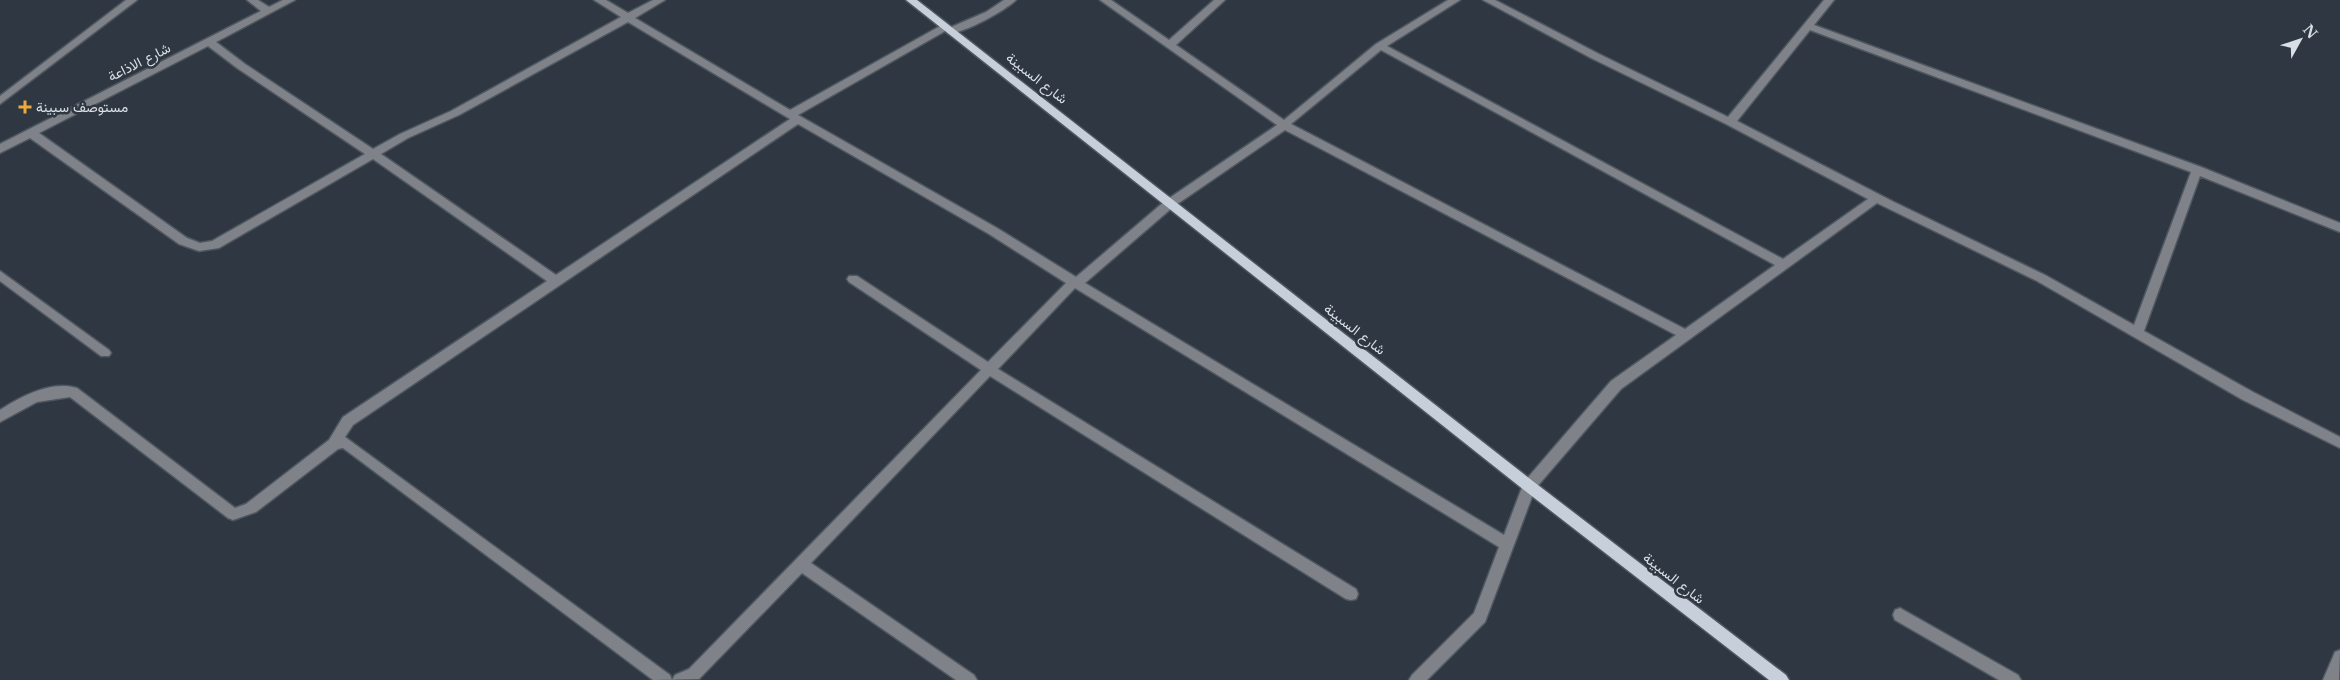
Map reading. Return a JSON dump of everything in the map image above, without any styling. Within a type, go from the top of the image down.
[{"type":"main road","name":"شارع السبينة","points":[[911,0],[1529,486],[1781,680]]},
{"type":"main road","points":[[1672,596],[1768,680]]},
{"type":"street","points":[[0,102],[132,0]]},
{"type":"street","points":[[252,0],[268,11]]},
{"type":"street","name":"شارع الاذاعة","points":[[0,149],[290,0]]},
{"type":"street","points":[[599,0],[626,18],[794,117],[994,231],[1074,282],[1507,544]]},
{"type":"street","points":[[31,133],[183,241],[199,247],[215,245],[372,153],[455,113],[660,0]]},
{"type":"street","points":[[0,418],[27,398],[49,392],[72,392],[233,514],[251,508],[334,444],[348,421],[557,282],[794,117],[948,29],[989,14],[1010,0]]},
{"type":"street","points":[[1105,0],[1284,125],[1686,335]]},
{"type":"street","points":[[1170,46],[1220,0]]},
{"type":"street","points":[[680,680],[694,674],[1074,282],[1081,280],[1169,204],[1284,125],[1380,46],[1454,0]]},
{"type":"street","points":[[1488,0],[1595,56],[2040,278],[2248,396],[2340,443]]},
{"type":"street","points":[[1730,122],[1829,0]]},
{"type":"street","points":[[1807,26],[2197,170],[2340,228]]},
{"type":"street","points":[[209,42],[241,66],[372,153],[557,282]]},
{"type":"street","points":[[1380,46],[1784,266]]},
{"type":"street","points":[[2137,333],[2197,170]]},
{"type":"street","points":[[1417,680],[1480,617],[1529,486],[1616,385],[1877,198]]},
{"type":"street","points":[[0,275],[105,353]]},
{"type":"street","points":[[853,280],[990,370],[1351,594]]},
{"type":"street","points":[[334,444],[345,442],[665,680]]},
{"type":"street","points":[[801,564],[969,680]]},
{"type":"street","points":[[1900,615],[2012,680]]},
{"type":"street","points":[[2331,680],[2340,657]]},
{"type":"place","name":"مستوصف سبينة","points":[[25,107]]}]
